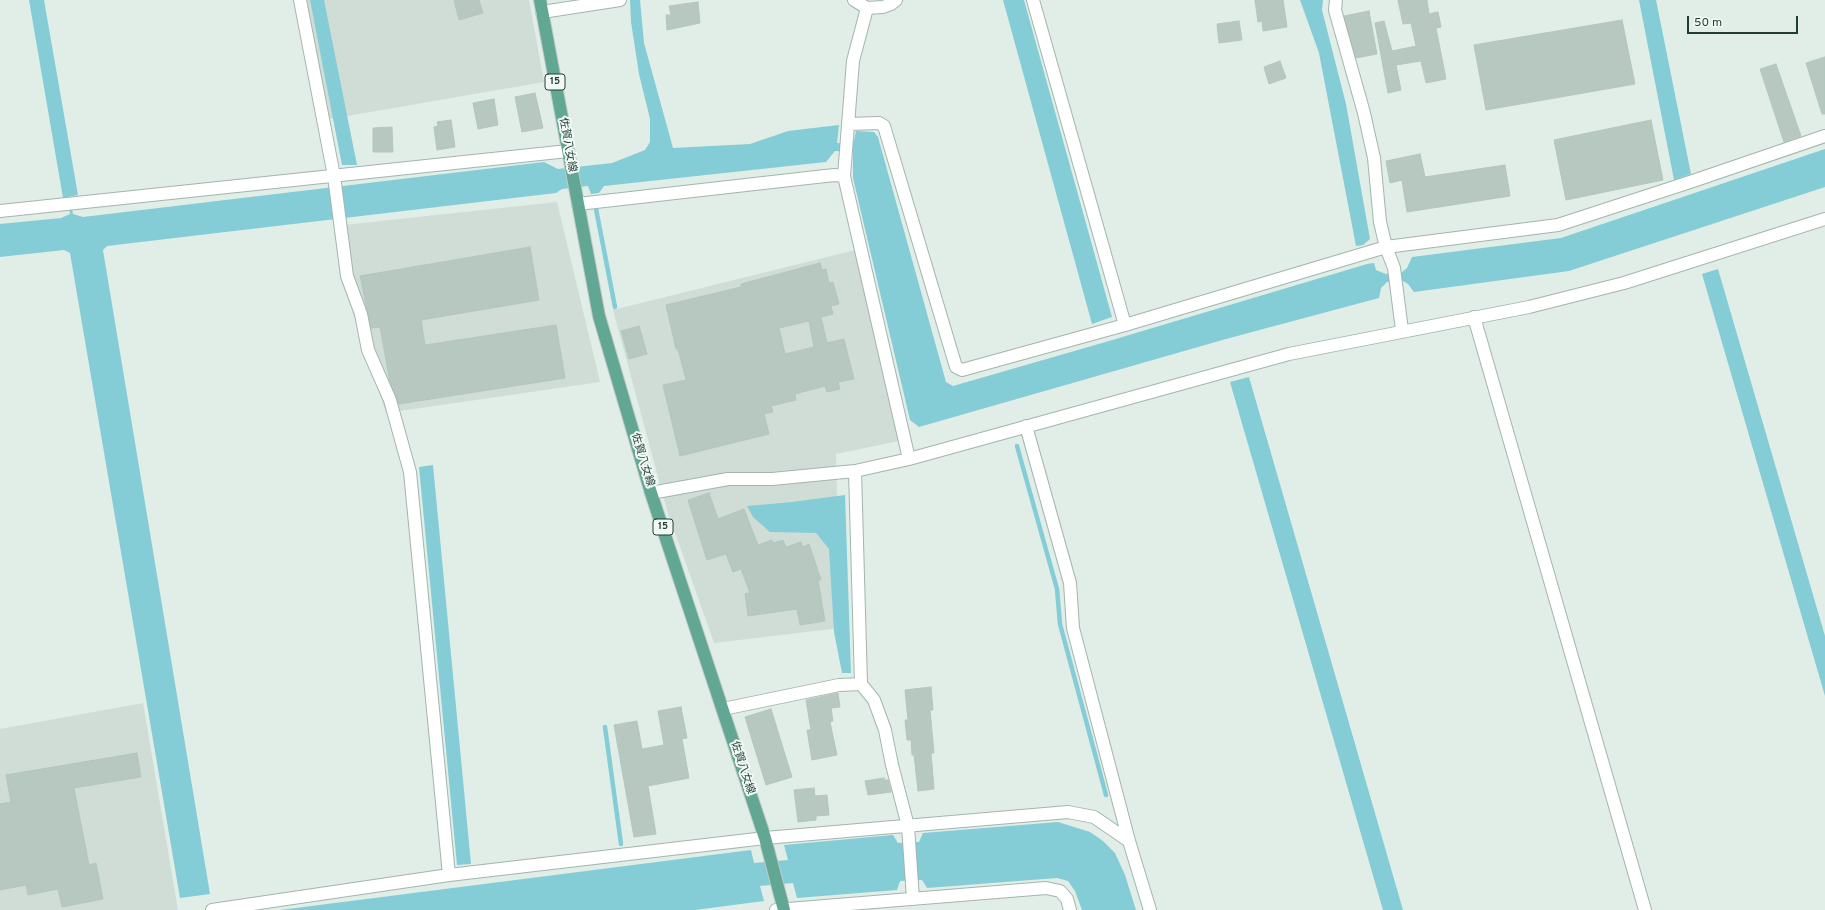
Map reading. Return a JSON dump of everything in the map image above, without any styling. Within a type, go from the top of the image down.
[{"type":"main road","name":"佐賀八女線","points":[[540,0],[599,316],[651,493],[765,838],[779,890],[781,910]]},
{"type":"street","points":[[300,0],[334,176],[347,276],[361,314],[368,350],[390,400],[410,472],[449,875]]},
{"type":"street","points":[[542,12],[620,0]]},
{"type":"street","points":[[854,0],[867,8],[883,7],[896,0]]},
{"type":"street","points":[[1033,0],[1125,325]]},
{"type":"street","points":[[1336,0],[1335,10],[1364,113],[1374,158],[1380,222],[1386,247],[1394,268],[1402,330]]},
{"type":"street","points":[[867,8],[853,61],[844,176],[909,459]]},
{"type":"street","points":[[848,124],[879,123],[884,126],[956,367],[962,370],[1125,325],[1386,247],[1558,225],[1825,136]]},
{"type":"street","points":[[0,211],[568,151]]},
{"type":"street","points":[[578,204],[826,176],[844,176]]},
{"type":"street","points":[[651,493],[728,479],[772,479],[855,471],[909,459],[1289,354],[1402,330],[1529,307],[1624,283],[1825,219]]},
{"type":"street","points":[[1474,317],[1645,910]]},
{"type":"street","points":[[1026,426],[1070,583],[1073,628],[1129,841],[1150,910]]},
{"type":"street","points":[[855,471],[861,684],[874,700],[885,730],[892,765],[908,826],[913,899]]},
{"type":"street","points":[[723,709],[839,685],[861,684]]},
{"type":"street","points":[[212,910],[449,875],[765,838],[1068,812],[1094,817],[1129,841]]},
{"type":"street","points":[[781,910],[1046,888],[1060,891],[1067,899],[1070,910]]},
{"type":"shaded area","points":[[296,0],[529,0],[544,82],[318,121]]},
{"type":"shaded area","points":[[557,202],[600,382],[386,413],[344,285],[335,226]]},
{"type":"shaded area","points":[[855,250],[899,441],[836,454],[840,628],[714,643],[667,510],[613,310]]},
{"type":"shaded area","points":[[143,703],[178,910],[0,910],[0,729]]},
{"type":"water","points":[[29,0],[44,0],[78,195],[63,198]]},
{"type":"water","points":[[310,0],[324,0],[357,165],[342,165]]},
{"type":"water","points":[[630,0],[640,0],[644,43],[673,148],[750,144],[788,131],[839,125],[837,143],[853,145],[856,131],[874,132],[878,137],[946,382],[953,386],[1367,264],[1374,263],[1376,270],[1386,274],[1402,272],[1407,268],[1412,257],[1561,238],[1825,149],[1825,187],[1569,271],[1414,292],[1408,284],[1403,281],[1387,282],[1381,288],[1379,298],[1226,339],[919,427],[910,420],[853,178],[853,152],[835,151],[826,162],[604,186],[599,193],[591,194],[588,186],[562,189],[556,193],[107,246],[103,250],[210,894],[180,898],[70,253],[64,250],[0,257],[0,224],[61,218],[70,214],[69,209],[72,209],[73,214],[83,217],[544,162],[558,169],[612,163],[645,150],[650,142],[650,119],[639,74],[631,22]]},
{"type":"water","points":[[1003,0],[1024,0],[1112,317],[1092,324]]},
{"type":"water","points":[[1300,0],[1323,0],[1322,10],[1346,104],[1370,239],[1363,245],[1356,246],[1319,53]]},
{"type":"water","points":[[1639,0],[1656,0],[1691,174],[1674,180]]},
{"type":"water","points":[[1718,269],[1825,636],[1825,696],[1702,274]]},
{"type":"water","points":[[1249,377],[1403,910],[1383,910],[1230,382]]},
{"type":"water","points":[[433,465],[471,864],[457,865],[419,467]]},
{"type":"water","points":[[845,495],[851,673],[842,673],[834,632],[829,549],[816,533],[770,532],[753,517],[747,506]]},
{"type":"water","points":[[1058,822],[1090,832],[1103,841],[1115,853],[1125,875],[1136,910],[1082,910],[1075,891],[1068,881],[1057,878],[927,888],[922,880],[900,881],[897,890],[797,898],[793,883],[760,886],[764,901],[695,910],[280,910],[751,850],[754,863],[788,860],[784,845],[893,835],[898,843],[919,842],[923,833]]},
{"type":"building","points":[[454,0],[479,0],[483,13],[459,20]]},
{"type":"building","points":[[1255,0],[1283,0],[1287,27],[1263,31],[1262,21],[1258,22]]},
{"type":"building","points":[[1398,0],[1427,0],[1429,14],[1438,12],[1441,27],[1436,28],[1446,79],[1426,83],[1421,61],[1396,65],[1401,90],[1388,93],[1375,23],[1384,21],[1392,51],[1416,46],[1411,23],[1403,24]]},
{"type":"building","points":[[698,2],[700,23],[667,30],[666,15],[671,15],[669,6]]},
{"type":"building","points":[[1369,11],[1377,54],[1356,58],[1344,16]]},
{"type":"building","points":[[1622,20],[1635,84],[1486,110],[1474,45]]},
{"type":"building","points":[[1239,21],[1242,40],[1219,43],[1217,24]]},
{"type":"building","points":[[1825,57],[1825,114],[1822,114],[1806,63]]},
{"type":"building","points":[[1280,61],[1286,78],[1269,84],[1264,67]]},
{"type":"building","points":[[1776,64],[1801,136],[1784,142],[1760,69]]},
{"type":"building","points":[[535,93],[543,128],[522,132],[515,97]]},
{"type":"building","points":[[494,99],[498,125],[478,129],[473,103]]},
{"type":"building","points":[[451,120],[455,147],[437,150],[434,127],[438,126],[437,122]]},
{"type":"building","points":[[1651,120],[1663,180],[1566,200],[1554,140]]},
{"type":"building","points":[[392,127],[393,152],[373,152],[373,128]]},
{"type":"building","points":[[1420,154],[1425,177],[1505,165],[1510,196],[1407,212],[1402,180],[1390,183],[1386,161]]},
{"type":"building","points":[[530,247],[539,300],[421,320],[425,345],[556,325],[565,378],[399,404],[390,382],[380,327],[371,328],[360,276]]},
{"type":"building","points":[[820,263],[822,270],[826,269],[829,283],[833,282],[839,304],[831,306],[833,314],[821,317],[827,343],[844,339],[854,379],[838,382],[840,389],[827,392],[825,386],[795,394],[796,400],[771,406],[773,412],[764,414],[769,434],[680,456],[663,385],[686,380],[678,349],[676,349],[666,305],[741,287],[741,284]],"holes":[[[809,321],[814,347],[785,354],[779,328]]]},
{"type":"building","points":[[639,326],[647,354],[629,359],[621,331]]},
{"type":"building","points":[[709,493],[718,519],[744,509],[758,545],[772,540],[773,543],[783,540],[786,547],[801,542],[803,547],[809,544],[821,580],[818,580],[825,621],[800,625],[797,609],[748,616],[745,594],[750,593],[741,569],[733,572],[726,554],[707,560],[688,500]]},
{"type":"building","points":[[931,687],[933,710],[930,710],[934,753],[931,753],[934,789],[918,791],[911,740],[907,740],[905,720],[908,720],[905,690]]},
{"type":"building","points":[[838,693],[840,707],[831,708],[833,721],[830,722],[837,755],[812,760],[807,730],[811,730],[806,700]]},
{"type":"building","points":[[681,707],[687,738],[682,739],[689,778],[648,786],[656,834],[634,837],[614,725],[637,721],[642,749],[664,745],[658,711]]},
{"type":"building","points":[[771,709],[792,777],[766,785],[745,717]]},
{"type":"building","points":[[137,753],[141,777],[74,788],[89,865],[96,863],[103,899],[62,907],[58,889],[28,895],[26,885],[0,890],[0,804],[11,802],[6,775]]},
{"type":"building","points":[[884,778],[884,780],[888,780],[891,792],[868,795],[865,781]]},
{"type":"building","points":[[814,788],[815,796],[827,795],[829,815],[816,816],[816,820],[798,822],[794,790]]},
{"type":"waterway","points":[[596,209],[615,307]]},
{"type":"waterway","points":[[1017,446],[1057,589],[1060,624],[1106,795]]},
{"type":"waterway","points":[[605,727],[621,844]]}]
